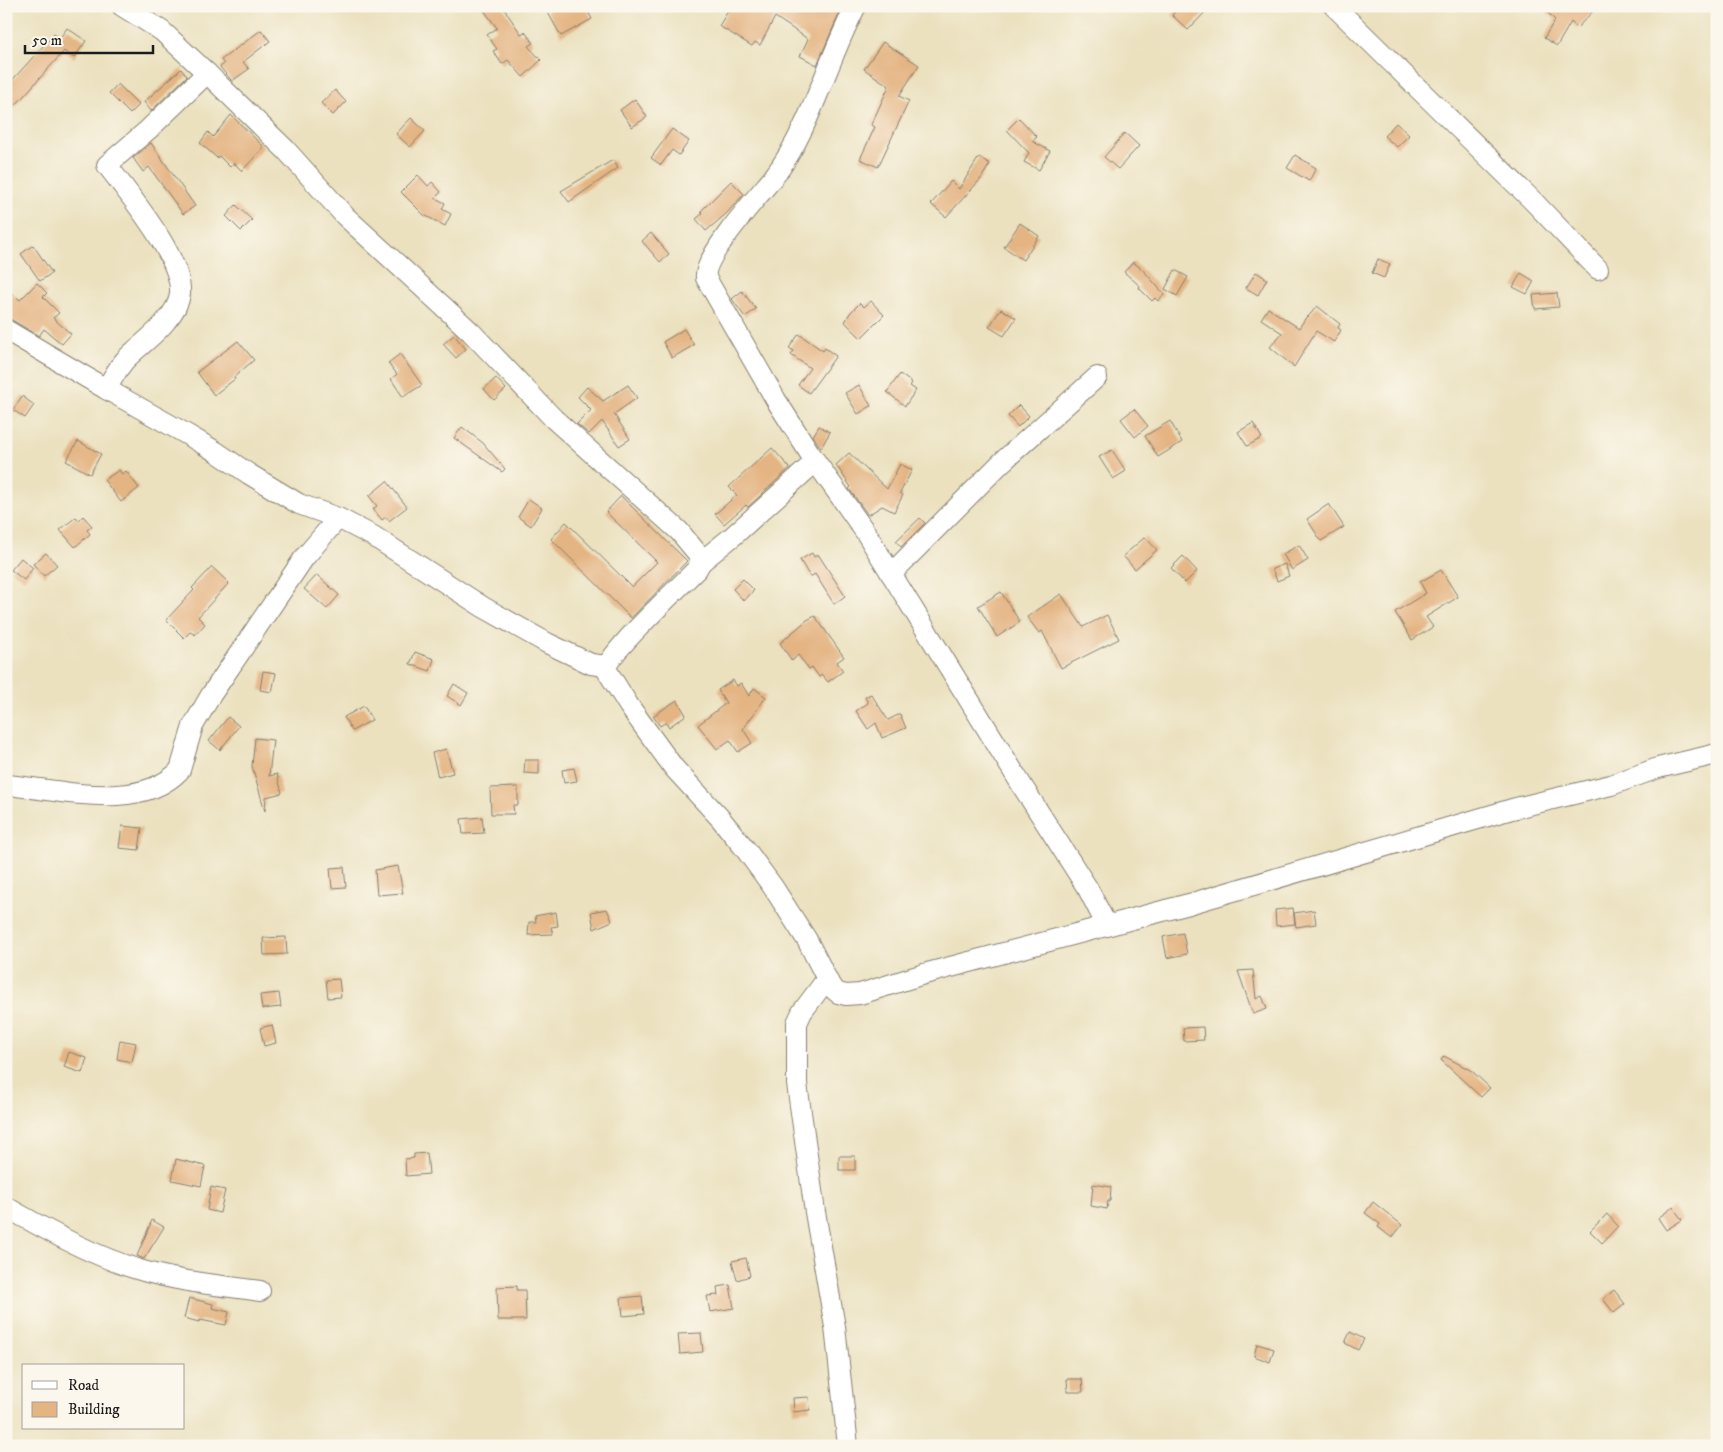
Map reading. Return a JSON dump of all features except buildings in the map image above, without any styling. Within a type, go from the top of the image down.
[{"type":"street","points":[[122,6],[162,31],[208,73],[286,150],[346,216],[471,332],[554,419],[679,531],[698,554],[701,562]]},
{"type":"street","points":[[856,6],[789,155],[719,247],[705,272],[708,283],[776,400],[815,462],[866,533],[1026,792],[1073,864],[1107,926]]},
{"type":"street","points":[[1334,6],[1532,200],[1598,269]]},
{"type":"street","points":[[106,389],[116,371],[128,357],[167,320],[176,307],[180,294],[179,279],[161,239],[108,165],[208,73]]},
{"type":"street","points":[[6,330],[181,431],[300,504],[338,518],[385,544],[483,607],[547,643],[591,664],[606,666]]},
{"type":"street","points":[[891,574],[1001,463],[1097,376]]},
{"type":"street","points":[[606,666],[630,637],[697,569],[701,562],[733,536],[815,462]]},
{"type":"street","points":[[6,785],[98,795],[124,794],[156,786],[175,775],[180,770],[193,726],[210,695],[304,558],[338,518]]},
{"type":"street","points":[[606,666],[610,677],[629,706],[674,768],[720,818],[773,887],[808,940],[826,980],[838,993],[846,995],[860,994],[924,974],[1107,926],[1294,874],[1512,809],[1611,785],[1658,768],[1717,754]]},
{"type":"street","points":[[826,980],[802,1012],[797,1022],[797,1084],[815,1212],[835,1327],[848,1446]]},
{"type":"street","points":[[6,1207],[102,1256],[140,1270],[203,1283],[260,1291]]}]
